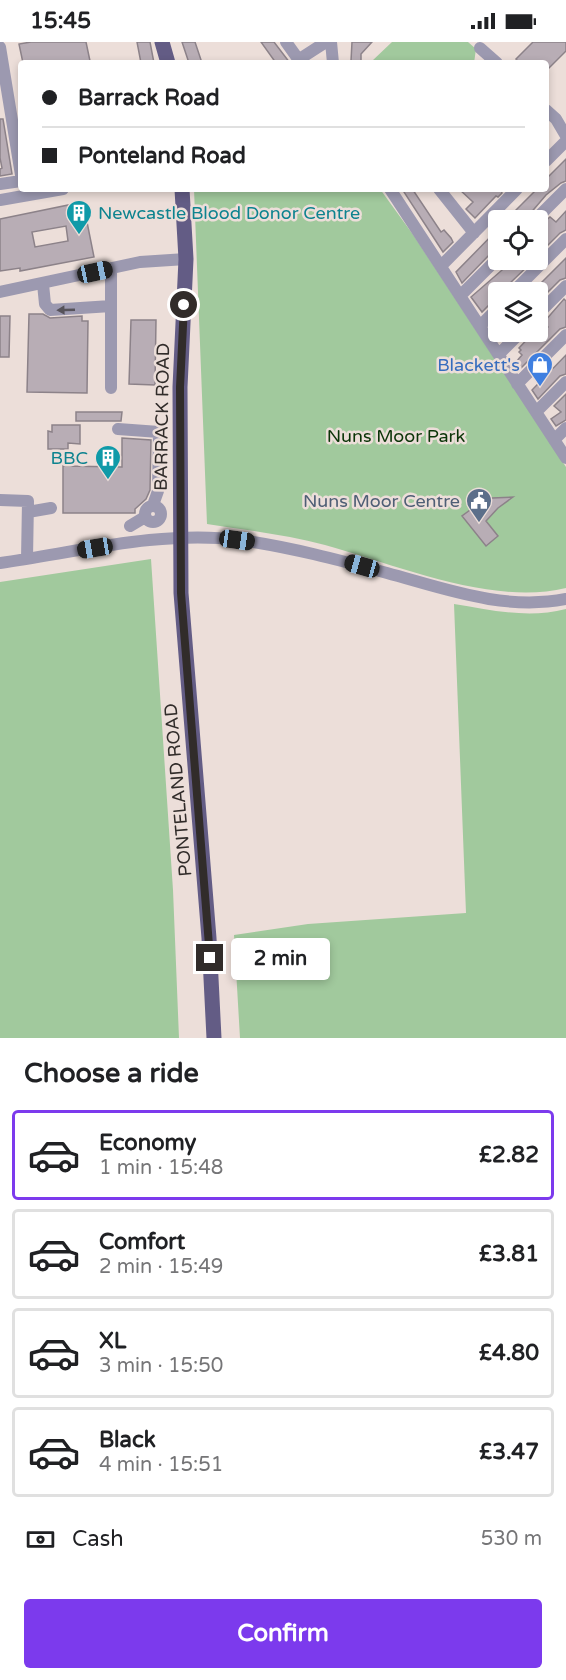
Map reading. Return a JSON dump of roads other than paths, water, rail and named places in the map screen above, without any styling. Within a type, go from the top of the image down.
[{"type":"main road","points":[[162,42],[167,60]]},
{"type":"main road","name":"BARRACK ROAD","points":[[180,538],[180,387],[186,259],[182,192]]},
{"type":"main road","name":"PONTELAND ROAD","points":[[180,538],[182,600],[209,938],[214,1038]]},
{"type":"street","points":[[295,54],[326,42]]},
{"type":"street","points":[[331,42],[333,60]]},
{"type":"street","points":[[0,47],[16,110],[18,136]]},
{"type":"street","points":[[480,48],[494,60]]},
{"type":"street","points":[[549,113],[556,119],[566,136]]},
{"type":"street","points":[[549,158],[566,141]]},
{"type":"street","points":[[0,184],[18,181]]},
{"type":"street","points":[[545,210],[566,189]]},
{"type":"street","points":[[0,200],[46,192]]},
{"type":"street","points":[[392,192],[566,458]]},
{"type":"street","points":[[441,192],[474,233]]},
{"type":"street","points":[[441,266],[514,192]]},
{"type":"street","points":[[523,282],[566,239]]},
{"type":"street","points":[[0,292],[153,260],[186,259]]},
{"type":"street","points":[[460,296],[488,268]]},
{"type":"street","points":[[111,269],[111,388]]},
{"type":"street","points":[[43,284],[45,304],[50,310],[111,306]]},
{"type":"street","points":[[548,304],[566,286]]},
{"type":"street","points":[[480,326],[488,318]]},
{"type":"street","points":[[518,384],[566,334]]},
{"type":"street","points":[[499,354],[511,342]]},
{"type":"street","points":[[536,412],[566,382]]},
{"type":"street","points":[[554,440],[566,428]]},
{"type":"street","points":[[118,429],[159,432],[159,491],[153,506],[148,507],[145,511],[145,517],[130,526]]},
{"type":"street","points":[[0,500],[28,501],[27,559]]},
{"type":"street","points":[[28,512],[51,508]]},
{"type":"street","points":[[0,563],[136,542],[213,538],[276,546],[340,560],[493,600],[524,603],[566,599]]},
{"type":"place","name":"Newcastle Blood Donor Centre","points":[[79,236]]},
{"type":"place","name":"Blackett's","points":[[540,388]]},
{"type":"place","name":"BBC","points":[[108,481]]},
{"type":"place","name":"Nuns Moor Centre","points":[[479,524]]},
{"type":"park label","name":"Nuns Moor Park","points":[[396,436]]}]
